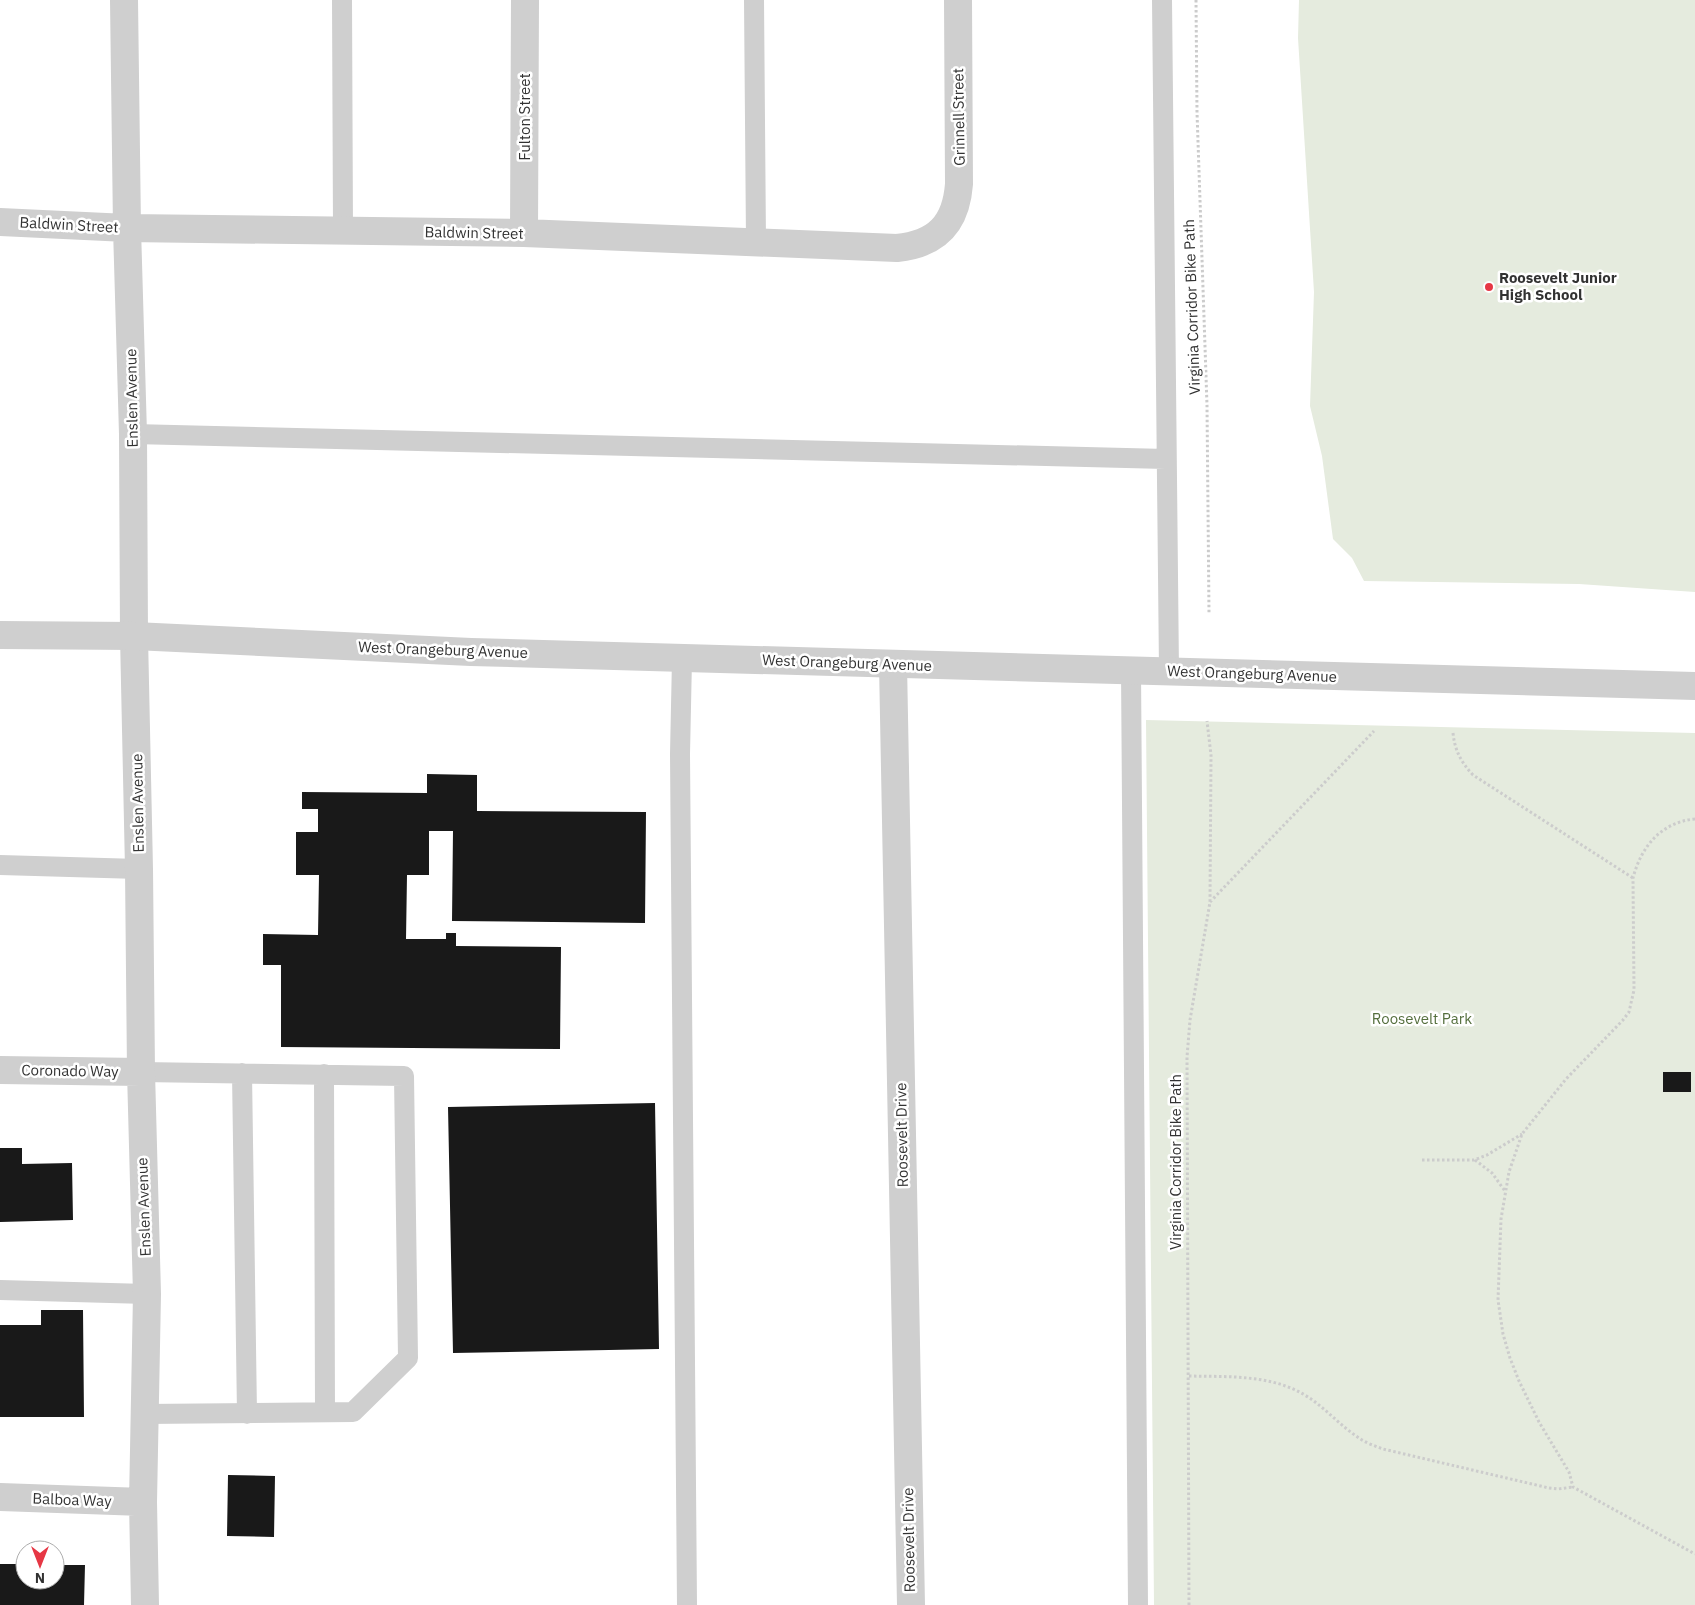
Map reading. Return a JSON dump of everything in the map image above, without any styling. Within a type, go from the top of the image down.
[{"type":"street","name":"Enslen Avenue","points":[[124,0],[133,434],[134,636],[141,1072],[147,1294],[144,1414],[145,1605]]},
{"type":"street","name":"Fulton Street","points":[[524,233],[525,0]]},
{"type":"street","name":"Grinnell Street","points":[[942,230],[952,217],[958,200],[958,0]]},
{"type":"street","name":"Baldwin Street","points":[[0,222],[128,228],[524,233],[897,248],[914,246],[930,239],[942,230]]},
{"type":"street","name":"West Orangeburg Avenue","points":[[0,635],[134,636],[471,652],[682,659],[1695,686]]},
{"type":"street","name":"Roosevelt Drive","points":[[893,664],[911,1605]]},
{"type":"street","name":"Coronado Way","points":[[0,1070],[141,1072]]},
{"type":"street","name":"Balboa Way","points":[[0,1498],[144,1502]]},
{"type":"lane","points":[[342,0],[343,230]]},
{"type":"lane","points":[[754,0],[756,242]]},
{"type":"lane","points":[[1162,0],[1169,671]]},
{"type":"lane","points":[[133,434],[1166,459]]},
{"type":"lane","points":[[682,659],[680,754],[688,1605]]},
{"type":"lane","points":[[1131,670],[1138,1605]]},
{"type":"lane","points":[[0,865],[139,869]]},
{"type":"lane","points":[[141,1072],[404,1076],[408,1358],[353,1412],[144,1414]]},
{"type":"lane","points":[[242,1073],[247,1414]]},
{"type":"lane","points":[[324,1074],[325,1412]]},
{"type":"lane","points":[[0,1290],[147,1294]]},
{"type":"path","name":"Virginia Corridor Bike Path","points":[[1196,0],[1197,112],[1207,405],[1209,613]]},
{"type":"path","name":"Virginia Corridor Bike Path","points":[[1189,1605],[1187,1057],[1190,1020],[1210,902],[1211,755],[1207,721]]},
{"type":"path","points":[[1210,902],[1374,731]]},
{"type":"path","points":[[1453,734],[1457,754],[1461,762],[1473,775],[1633,878]]},
{"type":"path","points":[[1422,1160],[1474,1160],[1511,1142],[1522,1134],[1566,1079],[1623,1020],[1629,1012],[1634,990],[1633,878],[1641,856],[1647,845],[1656,835],[1676,823],[1695,819]]},
{"type":"path","points":[[1522,1134],[1509,1172],[1505,1191],[1501,1219],[1498,1300],[1503,1334],[1519,1381],[1539,1422],[1569,1472],[1573,1487]]},
{"type":"path","points":[[1474,1160],[1492,1173],[1505,1191]]},
{"type":"path","points":[[1189,1376],[1246,1377],[1275,1382],[1307,1396],[1357,1437],[1372,1445],[1549,1488],[1573,1487],[1695,1554]]},
{"type":"green space","name":"Roosevelt Junior High School","points":[[1299,0],[1695,0],[1695,592],[1579,584],[1364,581],[1352,558],[1333,539],[1322,456],[1310,406],[1314,292],[1298,38]]},
{"type":"green space","name":"Roosevelt Park","points":[[1146,720],[1695,733],[1695,1605],[1154,1605]]},
{"type":"building","points":[[427,774],[477,775],[477,811],[646,812],[645,923],[452,921],[453,831],[429,831],[429,875],[407,875],[406,939],[446,939],[446,933],[456,933],[456,946],[561,947],[560,1049],[281,1047],[281,965],[263,965],[263,934],[318,935],[319,875],[296,875],[296,832],[318,832],[318,809],[302,809],[302,792],[427,793]]},
{"type":"building","points":[[1663,1072],[1691,1072],[1691,1092],[1663,1092]]},
{"type":"building","points":[[655,1103],[659,1349],[453,1353],[448,1107]]},
{"type":"building","points":[[0,1148],[22,1148],[22,1164],[72,1163],[73,1220],[0,1222]]},
{"type":"building","points":[[41,1310],[83,1310],[84,1417],[0,1417],[0,1325],[41,1325]]},
{"type":"building","points":[[228,1475],[275,1476],[274,1537],[227,1536]]},
{"type":"building","points":[[0,1564],[15,1564],[15,1590],[65,1590],[65,1565],[85,1565],[84,1605],[0,1605]]},
{"type":"place","name":"Roosevelt Junior High School","points":[[1489,287]]}]
